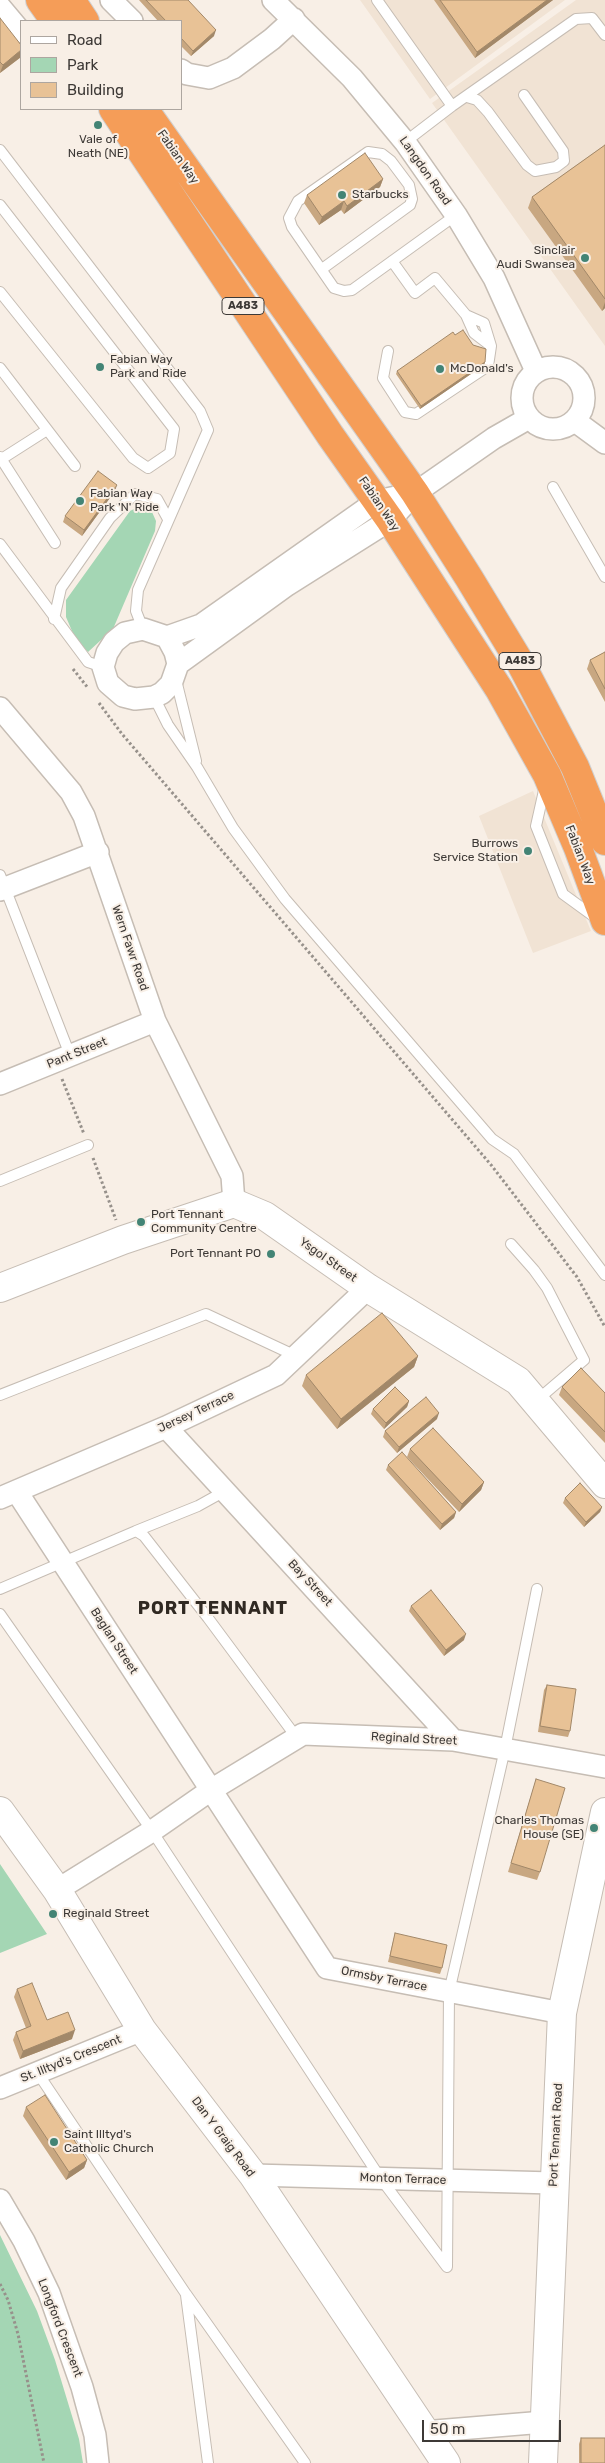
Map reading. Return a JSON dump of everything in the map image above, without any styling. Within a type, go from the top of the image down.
[{"type":"highway","points":[[40,0],[53,20]]},
{"type":"highway","points":[[71,0],[84,20]]},
{"type":"highway","name":"Fabian Way","points":[[114,110],[383,511],[499,689],[547,775],[578,848],[605,923]]},
{"type":"highway","name":"Fabian Way","points":[[145,110],[415,493],[521,664],[575,767],[605,841]]},
{"type":"street","points":[[110,0],[131,20]]},
{"type":"street","name":"Langdon Road","points":[[273,0],[352,78],[405,142],[456,215],[494,278],[536,371]]},
{"type":"street","points":[[0,8],[20,31]]},
{"type":"street","points":[[182,71],[187,74],[209,78],[234,68],[272,39],[294,19]]},
{"type":"street","points":[[556,366],[575,374],[585,392],[581,413],[574,421],[566,427],[546,428],[530,418],[524,409],[522,398],[526,383],[536,371],[556,366]]},
{"type":"street","points":[[167,637],[175,652],[176,669],[170,684],[154,697],[135,699],[122,696],[108,682],[103,667],[107,653],[114,642],[125,633],[143,628],[167,637],[201,625],[415,493],[494,438],[530,418]]},
{"type":"street","points":[[574,421],[605,443]]},
{"type":"street","points":[[176,669],[383,511]]},
{"type":"street","name":"Wern Fawr Road","points":[[0,708],[70,792],[84,816],[155,1021],[232,1176],[234,1203]]},
{"type":"street","points":[[2,884],[98,852]]},
{"type":"street","name":"Pant Street","points":[[0,1084],[155,1021]]},
{"type":"street","points":[[0,1288],[124,1240],[234,1203]]},
{"type":"street","name":"Ysgol Street","points":[[234,1203],[265,1216],[368,1288],[518,1382],[605,1484]]},
{"type":"street","name":"Jersey Terrace","points":[[8,1495],[166,1427],[276,1374],[368,1288]]},
{"type":"street","name":"Bay Street","points":[[166,1427],[453,1740]]},
{"type":"street","name":"Baglan Street","points":[[8,1495],[63,1563],[211,1790]]},
{"type":"street","name":"Reginald Street","points":[[57,1890],[152,1831],[211,1790],[303,1734],[453,1740],[605,1767]]},
{"type":"street","name":"Ormsby Terrace","points":[[211,1790],[327,1968],[562,2013]]},
{"type":"street","name":"Dan Y Graig Road","points":[[0,1811],[57,1890],[142,2030],[253,2175],[446,2463]]},
{"type":"street","name":"Port Tennant Road","points":[[543,2463],[553,2183],[562,2013],[605,1812]]},
{"type":"street","name":"St. Illtyd's Crescent","points":[[0,2088],[142,2030]]},
{"type":"street","name":"Monton Terrace","points":[[253,2175],[553,2183]]},
{"type":"street","name":"Longford Crescent","points":[[0,2200],[24,2241],[49,2293],[82,2387],[95,2435],[98,2463]]},
{"type":"street","points":[[424,2432],[544,2422]]},
{"type":"lane","points":[[377,0],[452,106]]},
{"type":"lane","points":[[405,142],[452,106],[576,19],[592,18],[605,36]]},
{"type":"lane","points":[[467,97],[477,100],[488,112],[527,166],[535,171],[556,167],[564,161],[563,151],[524,95]]},
{"type":"lane","points":[[0,150],[200,411],[208,430],[138,590],[136,611],[143,628]]},
{"type":"lane","points":[[322,269],[410,205],[412,199],[409,185],[391,161],[375,151],[360,156],[298,201],[290,218],[292,227],[334,288],[352,290],[456,215]]},
{"type":"lane","points":[[0,205],[174,429],[170,452],[148,468],[132,458],[0,292]]},
{"type":"lane","points":[[388,350],[383,378],[405,412],[416,414],[488,366],[491,346],[484,322],[466,316],[435,278],[415,293],[392,261]]},
{"type":"lane","points":[[0,368],[75,466]]},
{"type":"lane","points":[[47,430],[0,459],[54,543]]},
{"type":"lane","points":[[553,487],[605,577]]},
{"type":"lane","points":[[54,619],[61,588],[110,518],[135,494],[157,499],[168,519]]},
{"type":"lane","points":[[0,544],[54,619],[88,662],[103,667]]},
{"type":"lane","points":[[176,669],[177,691],[197,767]]},
{"type":"lane","points":[[154,697],[168,725],[197,767],[233,828],[285,899],[492,1139],[514,1154],[605,1275]]},
{"type":"lane","points":[[2,884],[70,1055]]},
{"type":"lane","points":[[0,1181],[88,1145]]},
{"type":"lane","points":[[511,1244],[547,1288],[584,1360],[535,1402]]},
{"type":"lane","points":[[0,1395],[206,1314],[296,1356]]},
{"type":"lane","points":[[0,1589],[198,1506],[225,1491]]},
{"type":"lane","points":[[136,1531],[144,1536],[202,1610],[297,1738]]},
{"type":"lane","points":[[0,1614],[152,1831],[380,2179],[447,2267],[450,1992],[505,1749],[538,1588]]},
{"type":"lane","points":[[38,2072],[186,2294],[305,2463]]},
{"type":"lane","points":[[186,2294],[208,2463]]},
{"type":"path","points":[[69,663],[92,694]]},
{"type":"path","points":[[98,702],[122,734],[492,1166],[577,1277],[605,1327]]},
{"type":"path","points":[[0,2284],[8,2300],[18,2334],[44,2463]]},
{"type":"shaded area","points":[[360,0],[565,0],[430,99]]},
{"type":"shaded area","points":[[576,0],[605,0],[605,346],[432,103]]},
{"type":"shaded area","points":[[533,791],[591,931],[533,953],[479,816]]},
{"type":"green space","points":[[138,507],[147,508],[152,512],[156,521],[155,531],[113,629],[88,652],[75,638],[66,617],[66,600],[130,511]]},
{"type":"green space","points":[[0,1864],[47,1934],[0,1953]]},
{"type":"green space","points":[[0,2235],[37,2311],[55,2360],[79,2439],[83,2463],[0,2463]]},
{"type":"building","points":[[146,0],[188,0],[216,30],[193,51],[182,39],[182,20],[165,20]]},
{"type":"building","points":[[440,0],[547,0],[477,52]]},
{"type":"building","points":[[0,18],[20,44],[20,51],[3,65],[0,62]]},
{"type":"building","name":"Sinclair Audi Swansea","points":[[605,145],[605,299],[532,197]]},
{"type":"building","name":"Starbucks","points":[[365,153],[383,179],[347,206],[344,201],[322,217],[307,195]]},
{"type":"building","name":"McDonald's","points":[[463,330],[473,345],[486,349],[485,362],[421,406],[397,371],[453,332],[455,335]]},
{"type":"building","points":[[98,471],[117,485],[84,530],[65,516]]},
{"type":"building","points":[[605,652],[605,689],[590,660]]},
{"type":"building","points":[[382,1313],[418,1356],[341,1419],[306,1375]]},
{"type":"building","points":[[581,1368],[605,1393],[605,1432],[562,1387]]},
{"type":"building","points":[[395,1387],[409,1401],[386,1423],[373,1409]]},
{"type":"building","points":[[426,1397],[439,1413],[399,1447],[385,1431]]},
{"type":"building","points":[[433,1428],[484,1482],[462,1504],[410,1449]]},
{"type":"building","points":[[402,1452],[456,1512],[442,1524],[388,1465]]},
{"type":"building","points":[[580,1483],[602,1507],[586,1522],[565,1498]]},
{"type":"building","points":[[431,1590],[466,1634],[446,1650],[411,1606]]},
{"type":"building","points":[[547,1685],[576,1689],[570,1731],[540,1726]]},
{"type":"building","points":[[536,1779],[565,1788],[540,1872],[511,1863]]},
{"type":"building","points":[[395,1933],[447,1945],[442,1968],[390,1956]]},
{"type":"building","points":[[32,1983],[47,2020],[68,2012],[75,2030],[23,2051],[16,2032],[31,2026],[17,1989]]},
{"type":"building","name":"Saint Illtyd's Catholic Church","points":[[45,2095],[87,2160],[69,2172],[26,2107]]},
{"type":"building","points":[[581,2438],[605,2438],[605,2463],[581,2463]]},
{"type":"place","name":"Vale of Neath (NE)","points":[[98,125]]},
{"type":"place","name":"Starbucks","points":[[342,195]]},
{"type":"place","name":"Sinclair Audi Swansea","points":[[585,258]]},
{"type":"place","name":"Fabian Way Park and Ride","points":[[100,367]]},
{"type":"place","name":"McDonald's","points":[[440,369]]},
{"type":"place","name":"Fabian Way Park 'N' Ride","points":[[80,501]]},
{"type":"place","name":"Burrows Service Station","points":[[528,851]]},
{"type":"place","name":"Port Tennant Community Centre","points":[[141,1222]]},
{"type":"place","name":"Port Tennant PO","points":[[271,1254]]},
{"type":"place","name":"Charles Thomas House (SE)","points":[[594,1828]]},
{"type":"place","name":"Reginald Street","points":[[53,1914]]},
{"type":"place","name":"Saint Illtyd's Catholic Church","points":[[54,2142]]},
{"type":"district","name":"PORT TENNANT","points":[[213,1609]]}]
